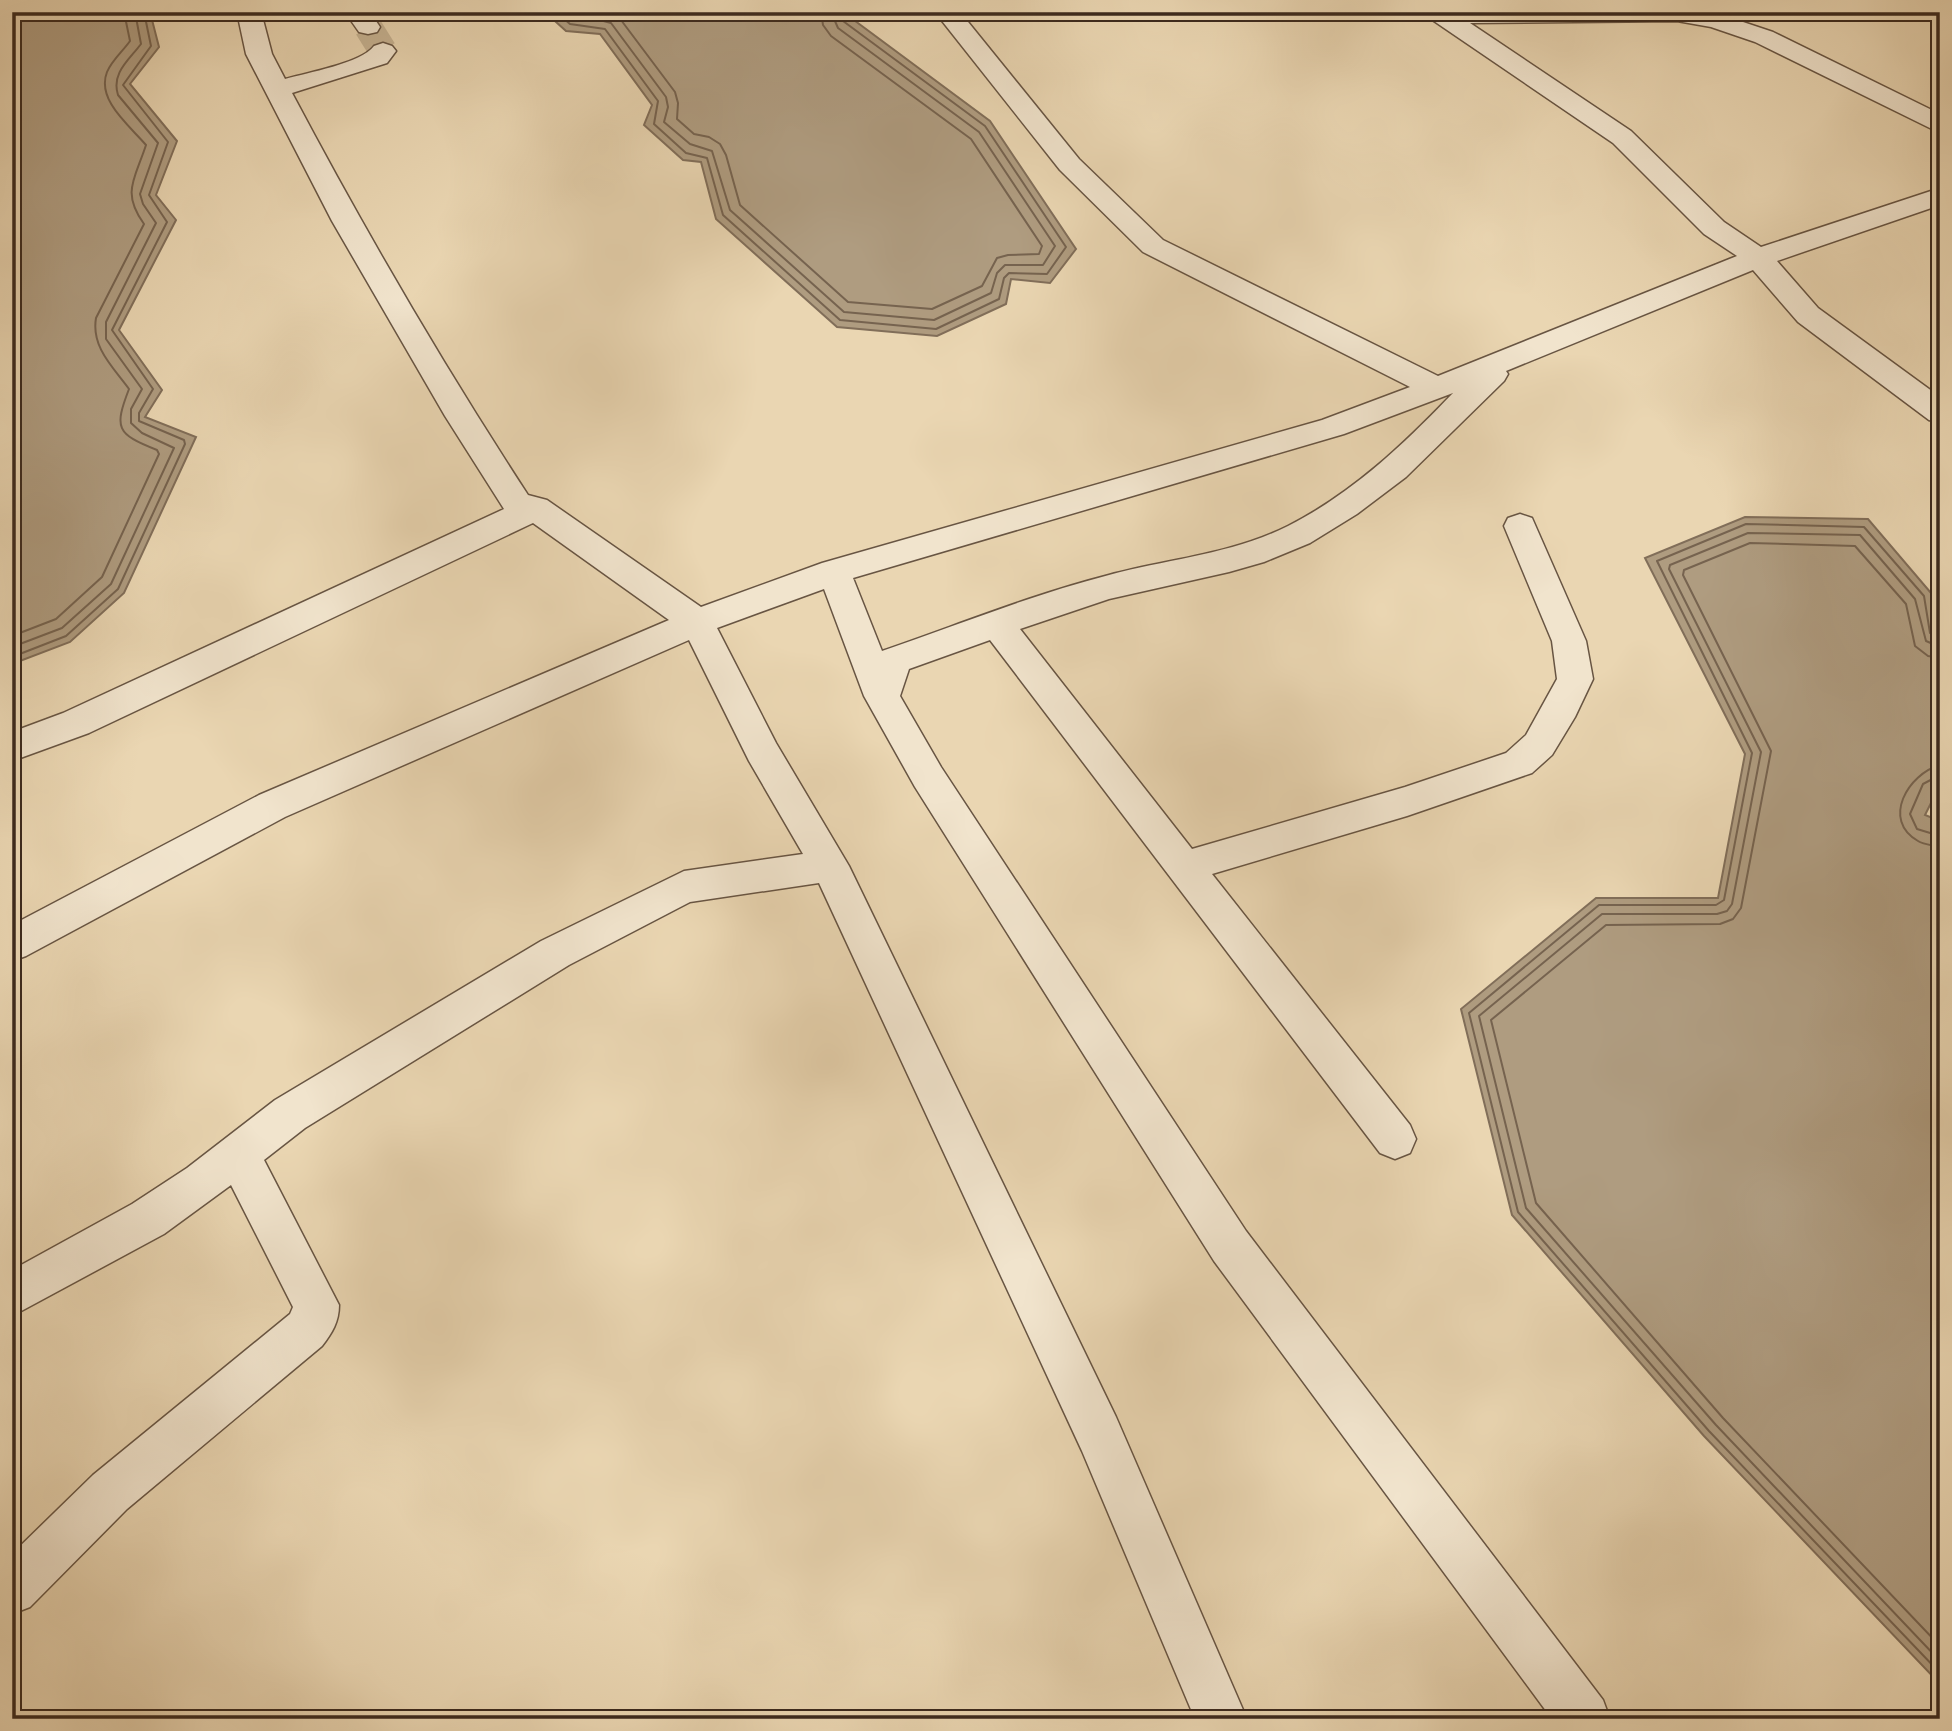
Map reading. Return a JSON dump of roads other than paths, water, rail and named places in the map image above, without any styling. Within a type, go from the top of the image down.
[{"type":"street","points":[[249,12],[259,54],[345,220],[461,416],[517,503],[535,508],[697,622],[762,751],[830,866],[1099,1434],[1221,1719]]},
{"type":"street","points":[[947,12],[1016,100],[1116,216],[1153,246],[1437,388]]},
{"type":"street","points":[[1441,14],[1677,14],[1716,20],[1776,42],[1913,108],[1940,125]]},
{"type":"street","points":[[1441,14],[1622,137],[1714,228],[1758,258],[1808,315],[1940,413]]},
{"type":"street","points":[[279,89],[365,63],[378,58],[383,51]]},
{"type":"street","points":[[12,944],[272,806],[697,622],[834,572],[1333,427],[1437,388],[1758,258],[1940,196]]},
{"type":"street","points":[[882,696],[894,661],[996,623],[1110,587],[1253,554],[1298,535],[1337,513],[1421,446],[1471,392],[1519,354]]},
{"type":"street","points":[[12,747],[76,723],[535,508]]},
{"type":"street","points":[[1184,867],[1406,802],[1519,763],[1539,746],[1575,679],[1569,641],[1520,526]]},
{"type":"street","points":[[834,572],[882,696],[928,777],[1230,1246],[1584,1719]]},
{"type":"street","points":[[996,623],[1395,1139]]},
{"type":"street","points":[[12,1294],[148,1219],[290,1114],[555,953],[684,887],[830,866]]},
{"type":"street","points":[[12,1589],[110,1492],[306,1330],[316,1317],[316,1305],[238,1154]]},
{"type":"water","points":[[12,12],[150,12],[159,47],[130,84],[177,141],[156,195],[176,220],[119,330],[162,390],[145,417],[196,437],[124,593],[70,642],[12,664]]},
{"type":"water","points":[[545,12],[843,12],[990,121],[1076,249],[1050,283],[1011,279],[1006,304],[937,336],[837,327],[716,219],[701,162],[683,160],[644,125],[652,105],[600,34],[566,31]]},
{"type":"water","points":[[1745,517],[1868,519],[1931,593],[1940,653],[1940,785],[1925,815],[1940,821],[1940,1684],[1704,1436],[1512,1215],[1461,1009],[1596,898],[1718,898],[1745,754],[1645,558]]},
{"type":"tunnel","points":[[368,27],[383,51]]}]
